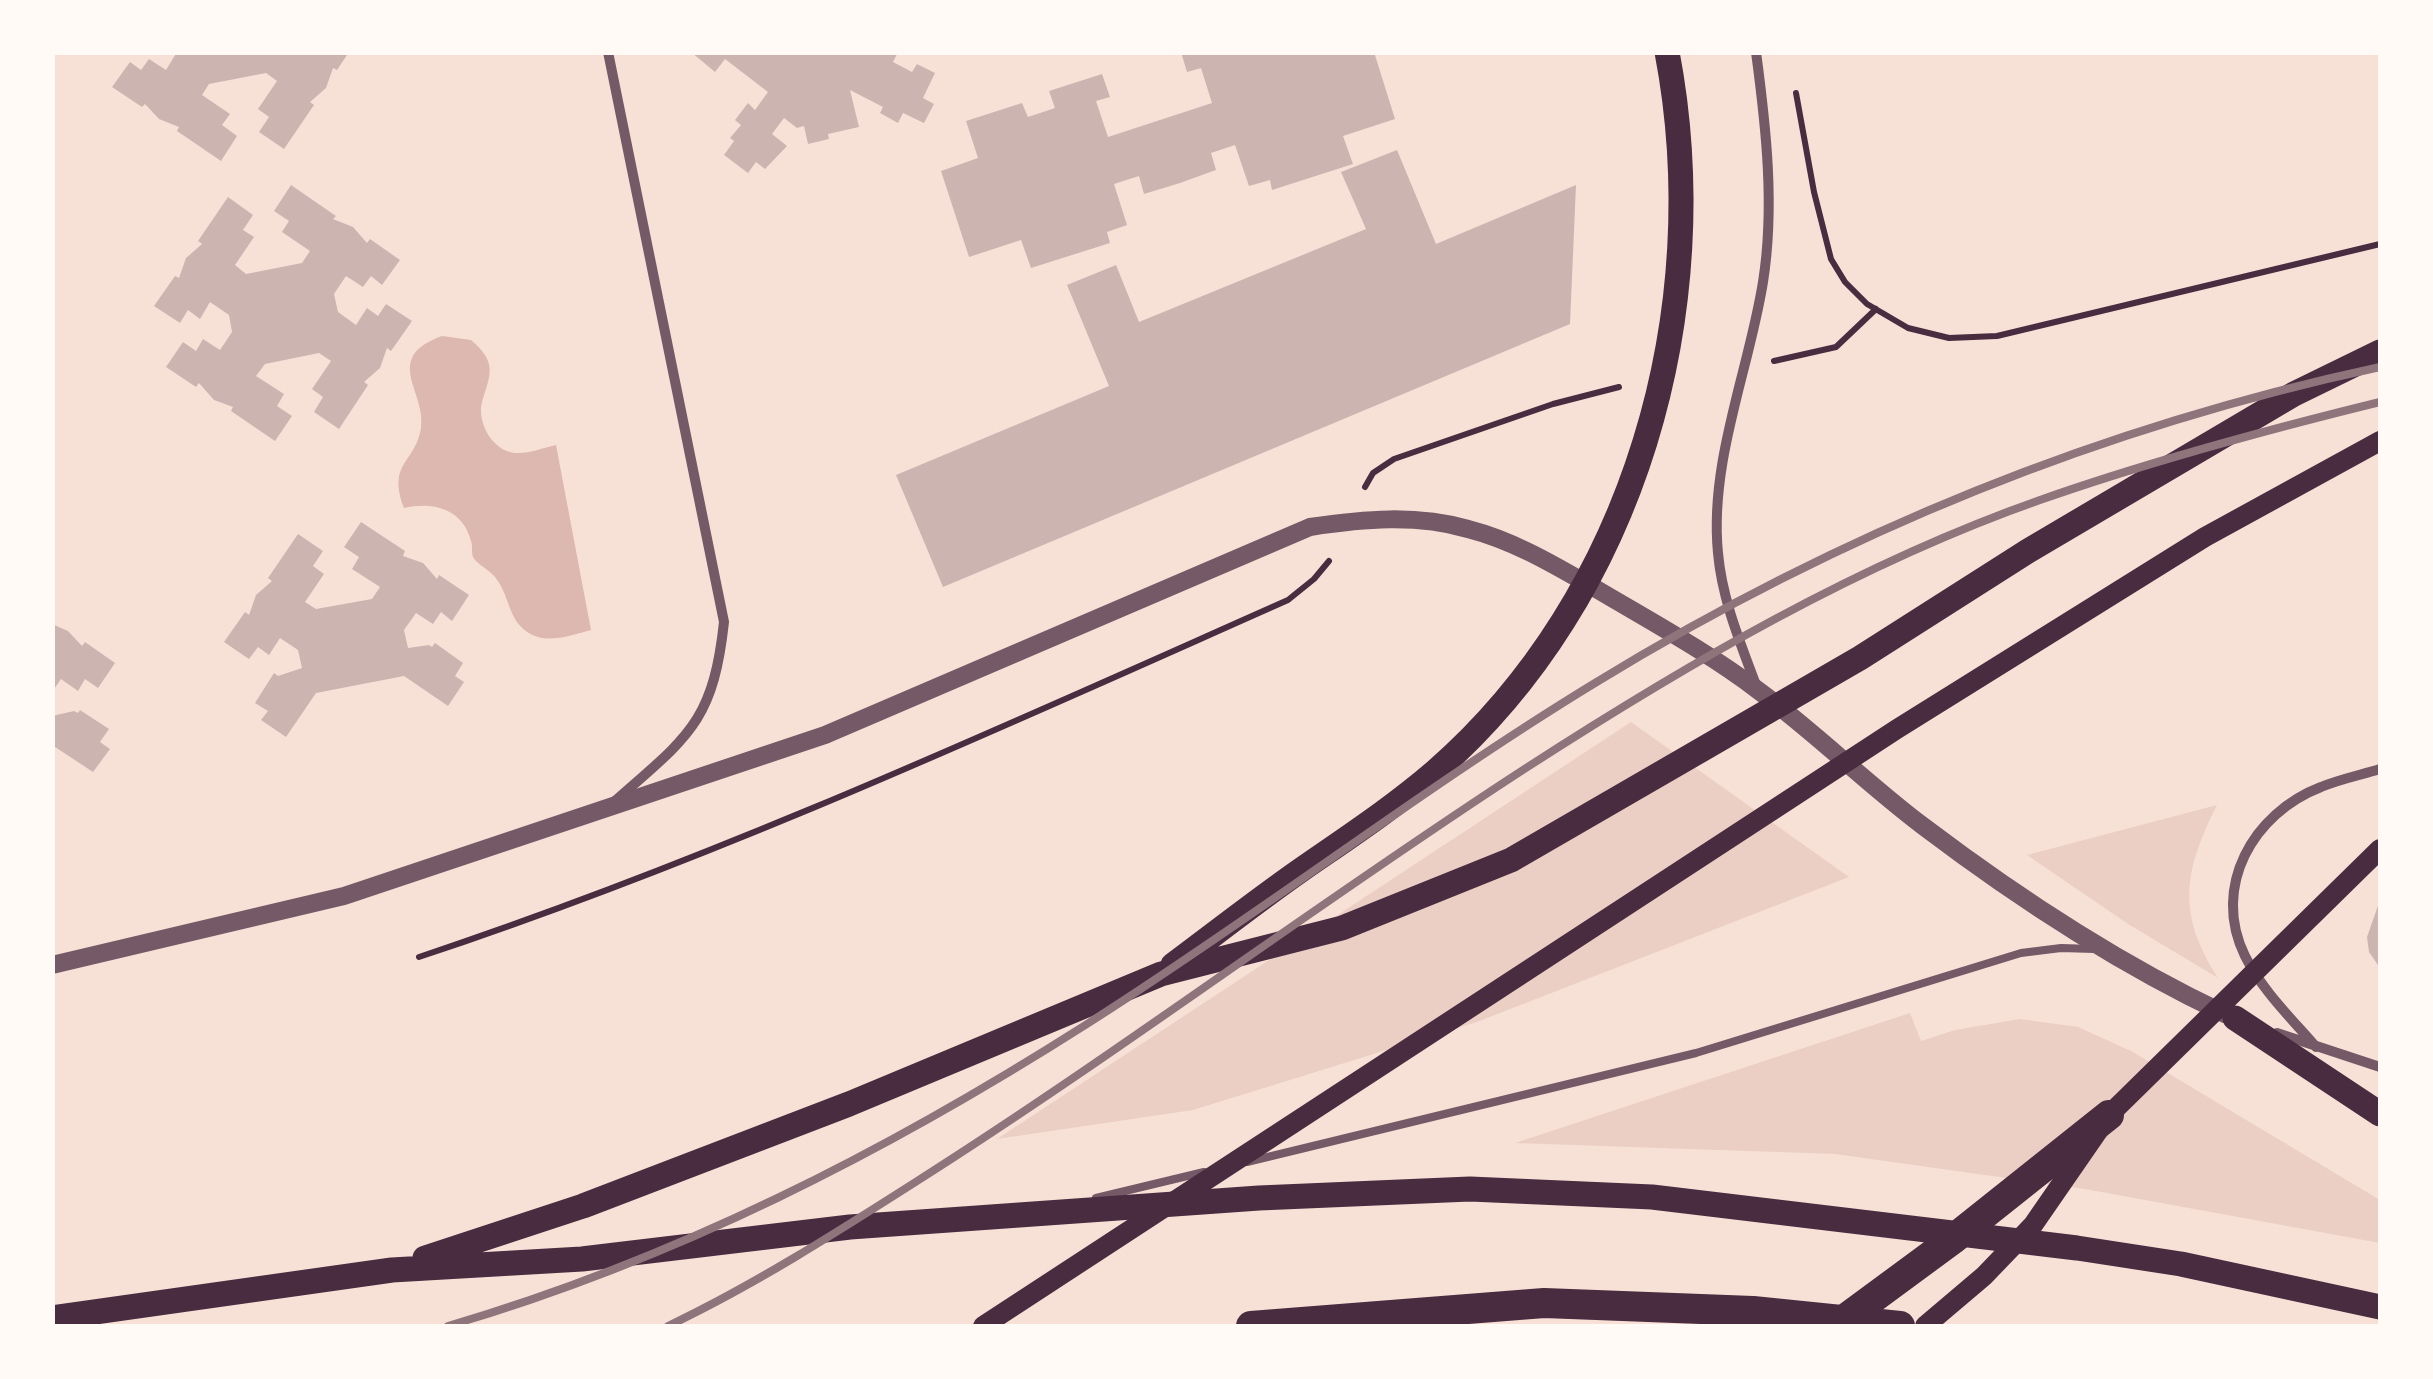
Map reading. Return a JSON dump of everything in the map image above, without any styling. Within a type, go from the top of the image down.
[{"type":"highway","points":[[1835,1326],[1952,1240],[2108,1115]]},
{"type":"highway","points":[[1251,1326],[1544,1303],[1753,1311],[1900,1326]]},
{"type":"main road","points":[[1161,974],[1438,769],[1477,730],[1556,630],[1594,566],[1642,452],[1673,330],[1680,274],[1681,153],[1667,52]]},
{"type":"main road","points":[[392,1270],[582,1206],[849,1104],[1161,974],[1342,928],[1511,860],[1860,658],[2028,551],[2294,394],[2380,352]]},
{"type":"main road","points":[[982,1326],[1897,728],[2205,537],[2380,441]]},
{"type":"main road","points":[[1925,1326],[1984,1276],[2033,1225],[2108,1115],[2380,849]]},
{"type":"main road","points":[[2235,1018],[2380,1114]]},
{"type":"main road","points":[[52,1318],[392,1270],[582,1258],[850,1227],[1260,1198],[1470,1189],[1652,1197],[2077,1248],[2181,1264],[2380,1306]]},
{"type":"street","points":[[603,812],[689,734],[714,682],[724,622],[608,52]]},
{"type":"street","points":[[1756,52],[1768,182],[1764,279],[1728,440],[1717,521],[1722,583],[1758,690]]},
{"type":"street","points":[[52,964],[344,896],[603,812],[825,734],[1310,527],[1410,519],[1467,528],[1528,550],[1659,626],[1758,690],[1932,833],[2103,950],[2235,1018],[2380,1067]]},
{"type":"street","points":[[2316,1048],[2262,984],[2245,956],[2230,905],[2235,880],[2244,854],[2260,828],[2288,806],[2318,787],[2380,769]]},
{"type":"lane","points":[[1014,1218],[1696,1053],[2021,953],[2061,948],[2103,950]]},
{"type":"path","points":[[1795,87],[1831,259],[1846,282],[1876,310],[1908,328],[1949,338],[1998,336],[2380,244]]},
{"type":"path","points":[[1786,358],[1836,347],[1876,310]]},
{"type":"path","points":[[1364,490],[1373,473],[1394,459],[1591,394]]},
{"type":"path","points":[[419,958],[689,860],[1071,699],[1288,600],[1314,579],[1330,559]]},
{"type":"shaded area","points":[[442,336],[471,340],[485,355],[490,368],[481,417],[496,445],[520,453],[556,445],[591,630],[551,639],[528,632],[515,619],[495,577],[473,557],[471,541],[461,521],[436,507],[404,508],[400,472],[421,428],[410,365],[424,345]]},
{"type":"shaded area","points":[[1631,722],[1849,877],[1477,1022],[1193,1110],[997,1139]]},
{"type":"shaded area","points":[[2217,805],[2197,851],[2189,891],[2195,932],[2218,978],[2128,924],[2027,855]]},
{"type":"shaded area","points":[[1910,1013],[1921,1041],[1955,1030],[2020,1019],[2078,1027],[2131,1051],[2380,1200],[2380,1243],[2085,1189],[1835,1154],[1515,1143]]},
{"type":"building","points":[[177,52],[349,52],[337,70],[333,68],[326,88],[310,102],[314,105],[284,149],[259,132],[269,117],[258,109],[277,81],[266,73],[209,84],[202,95],[230,114],[222,125],[237,136],[221,161],[177,131],[179,127],[159,119],[145,104],[142,107],[112,87],[130,62],[141,70],[149,59],[166,70]]},
{"type":"building","points":[[691,52],[898,52],[893,62],[912,72],[917,64],[935,73],[923,98],[934,104],[924,123],[903,113],[898,123],[880,113],[883,107],[850,90],[859,127],[828,134],[829,139],[808,144],[804,126],[797,128],[784,118],[772,134],[787,146],[765,169],[756,162],[748,173],[724,155],[734,141],[730,138],[741,125],[735,120],[748,103],[755,110],[768,92],[725,59],[715,72]]},
{"type":"building","points":[[1181,52],[1374,52],[1395,119],[1343,136],[1353,164],[1272,190],[1270,180],[1249,186],[1235,145],[1211,153],[1216,170],[1180,183],[1144,194],[1139,176],[1114,184],[1127,225],[1107,232],[1110,243],[1031,268],[1021,240],[969,257],[941,171],[978,158],[966,121],[1022,103],[1028,117],[1055,108],[1049,91],[1102,74],[1110,97],[1096,101],[1108,137],[1212,103],[1201,68],[1187,72]]},
{"type":"building","points":[[1397,150],[1436,244],[1576,185],[1570,324],[943,587],[896,475],[1109,386],[1067,285],[1116,265],[1139,322],[1366,229],[1341,172]]},
{"type":"building","points":[[291,185],[336,216],[333,219],[353,227],[367,243],[370,239],[400,260],[382,285],[371,276],[363,287],[346,276],[334,294],[338,312],[356,325],[367,308],[378,316],[386,304],[412,321],[391,351],[387,348],[380,368],[364,382],[368,385],[339,429],[314,412],[323,397],[312,389],[331,361],[319,353],[265,364],[256,376],[284,394],[277,406],[292,416],[275,441],[231,411],[233,407],[214,400],[199,383],[196,387],[166,367],[183,342],[196,351],[203,339],[220,350],[232,332],[229,315],[210,302],[200,319],[188,310],[180,323],[154,306],[175,276],[179,278],[186,258],[202,244],[198,241],[228,197],[253,215],[243,230],[254,237],[235,265],[246,274],[302,263],[310,251],[282,232],[289,221],[274,211]]},
{"type":"building","points":[[361,522],[405,551],[403,556],[423,563],[437,579],[439,575],[469,595],[452,621],[441,612],[433,624],[416,613],[404,630],[408,648],[432,647],[435,643],[463,663],[455,676],[464,682],[448,706],[404,676],[316,693],[286,737],[261,720],[268,711],[255,703],[274,673],[278,676],[302,668],[298,650],[280,638],[269,655],[258,647],[249,659],[224,642],[245,612],[249,615],[256,595],[272,581],[268,578],[298,534],[323,551],[313,566],[324,574],[305,602],[316,609],[372,599],[380,587],[352,569],[359,557],[344,547]]},
{"type":"building","points":[[52,624],[115,663],[98,688],[85,679],[78,691],[61,679],[52,692]]},
{"type":"building","points":[[80,710],[109,729],[100,742],[110,749],[93,772],[52,745],[52,716]]},
{"type":"building","points":[[2380,900],[2380,968],[2369,952],[2367,937]]},
{"type":"railway","points":[[448,1326],[616,1269],[697,1235],[778,1198],[934,1116],[1151,982],[1530,724],[1687,629],[1781,579],[1877,533],[2073,454],[2276,392],[2380,367]]},
{"type":"railway","points":[[668,1326],[763,1276],[914,1183],[1526,768],[1775,619],[1906,554],[2040,500],[2209,447],[2380,402]]}]
